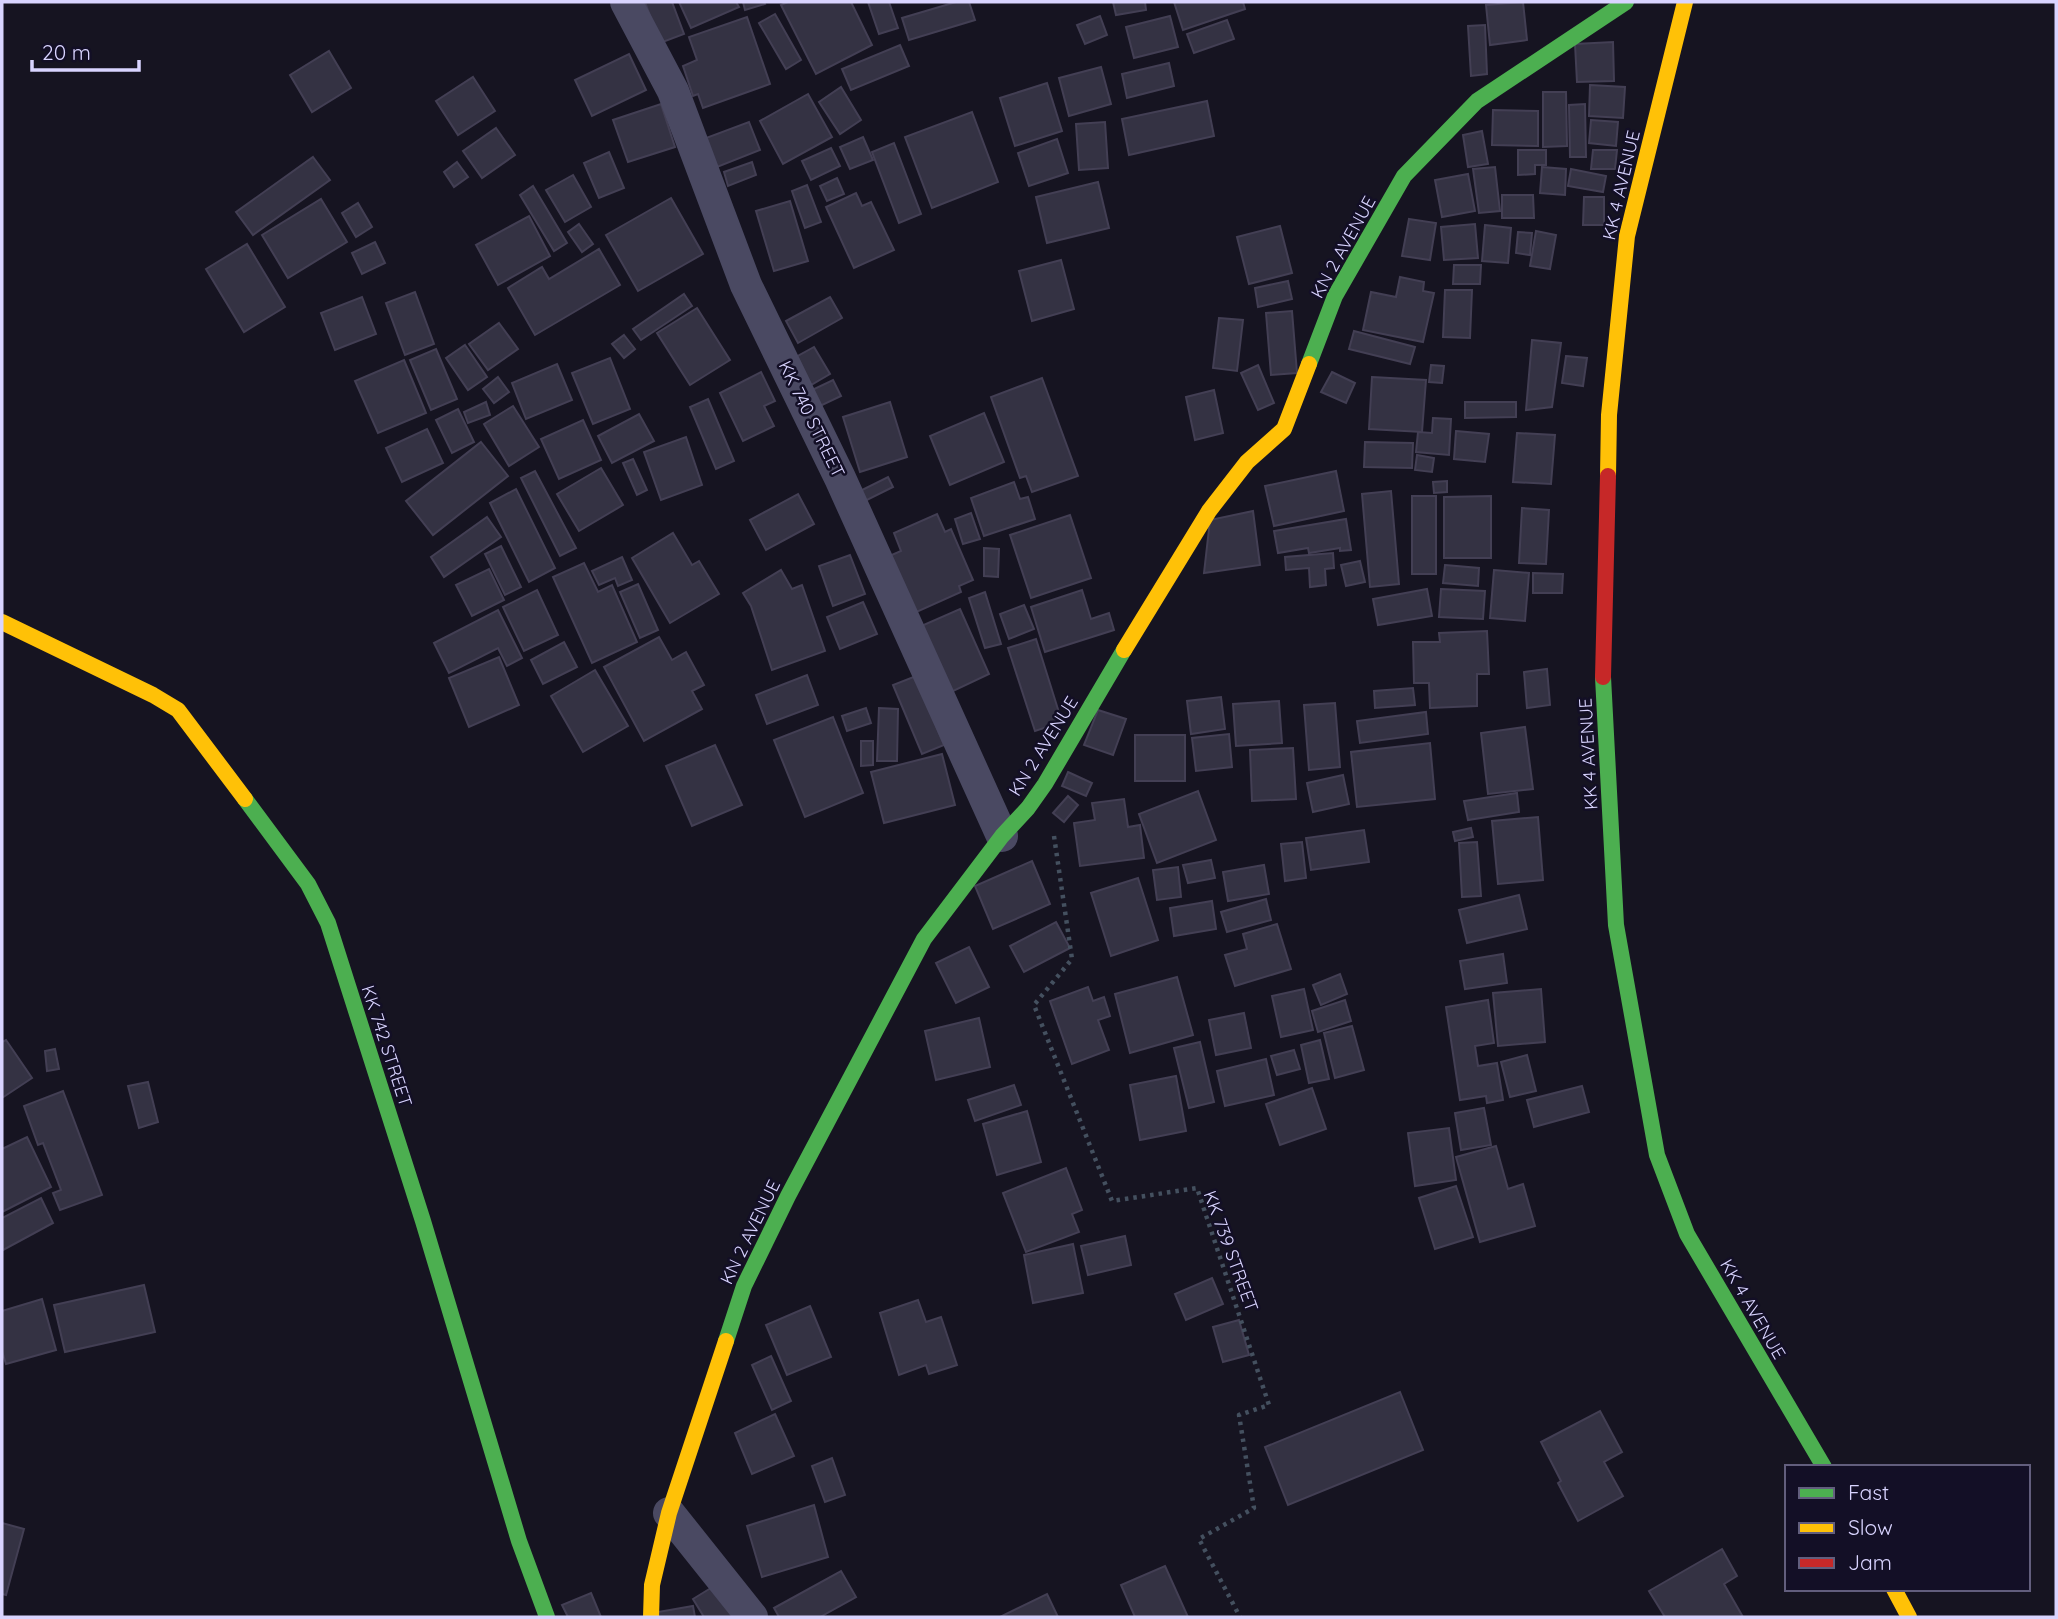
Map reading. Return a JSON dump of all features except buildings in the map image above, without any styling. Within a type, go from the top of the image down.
[{"type":"street","name":"KK 740 STREET","points":[[626,2],[673,91],[746,285],[840,478],[1002,836]]},
{"type":"street","name":"KN 2 AVENUE","points":[[651,1617],[652,1585],[669,1513],[744,1286],[788,1196],[925,939],[1002,836],[1028,808],[1045,784],[1209,511],[1247,463],[1284,429],[1335,296],[1404,176],[1476,101],[1626,2]]},
{"type":"street","name":"KK 4 AVENUE","points":[[1685,2],[1627,236],[1609,415],[1603,677],[1616,926],[1657,1155],[1687,1234],[1823,1465]]},
{"type":"street","name":"KK 742 STREET","points":[[2,622],[153,695],[178,710],[308,884],[332,936],[423,1221],[519,1541],[547,1617]]},
{"type":"street","points":[[669,1513],[752,1617]]},
{"type":"street","points":[[1895,1591],[1909,1617]]},
{"type":"path","name":"KK 739 STREET","points":[[1045,784],[1072,959],[1034,1005],[1112,1201],[1197,1188],[1269,1405],[1239,1415],[1254,1508],[1199,1539],[1240,1617]]},
{"type":"traffic: fast","points":[[1309,364],[1335,296],[1404,176],[1477,101],[1626,2]]},
{"type":"traffic: fast","points":[[726,1341],[744,1286],[788,1196],[924,939],[1045,784],[1124,650]]},
{"type":"traffic: fast","points":[[1603,677],[1616,925],[1657,1155],[1687,1234],[1823,1465]]},
{"type":"traffic: fast","points":[[245,799],[308,884],[328,923],[423,1221],[519,1541],[547,1617]]},
{"type":"traffic: slow","points":[[1608,476],[1609,415],[1627,236],[1685,2]]},
{"type":"traffic: slow","points":[[1124,650],[1209,511],[1247,462],[1284,429],[1309,364]]},
{"type":"traffic: slow","points":[[2,622],[153,695],[178,710],[245,799]]},
{"type":"traffic: slow","points":[[651,1617],[652,1585],[669,1513],[726,1341]]},
{"type":"traffic: slow","points":[[1895,1591],[1909,1617]]},
{"type":"traffic: jam","points":[[1603,677],[1608,476]]}]
